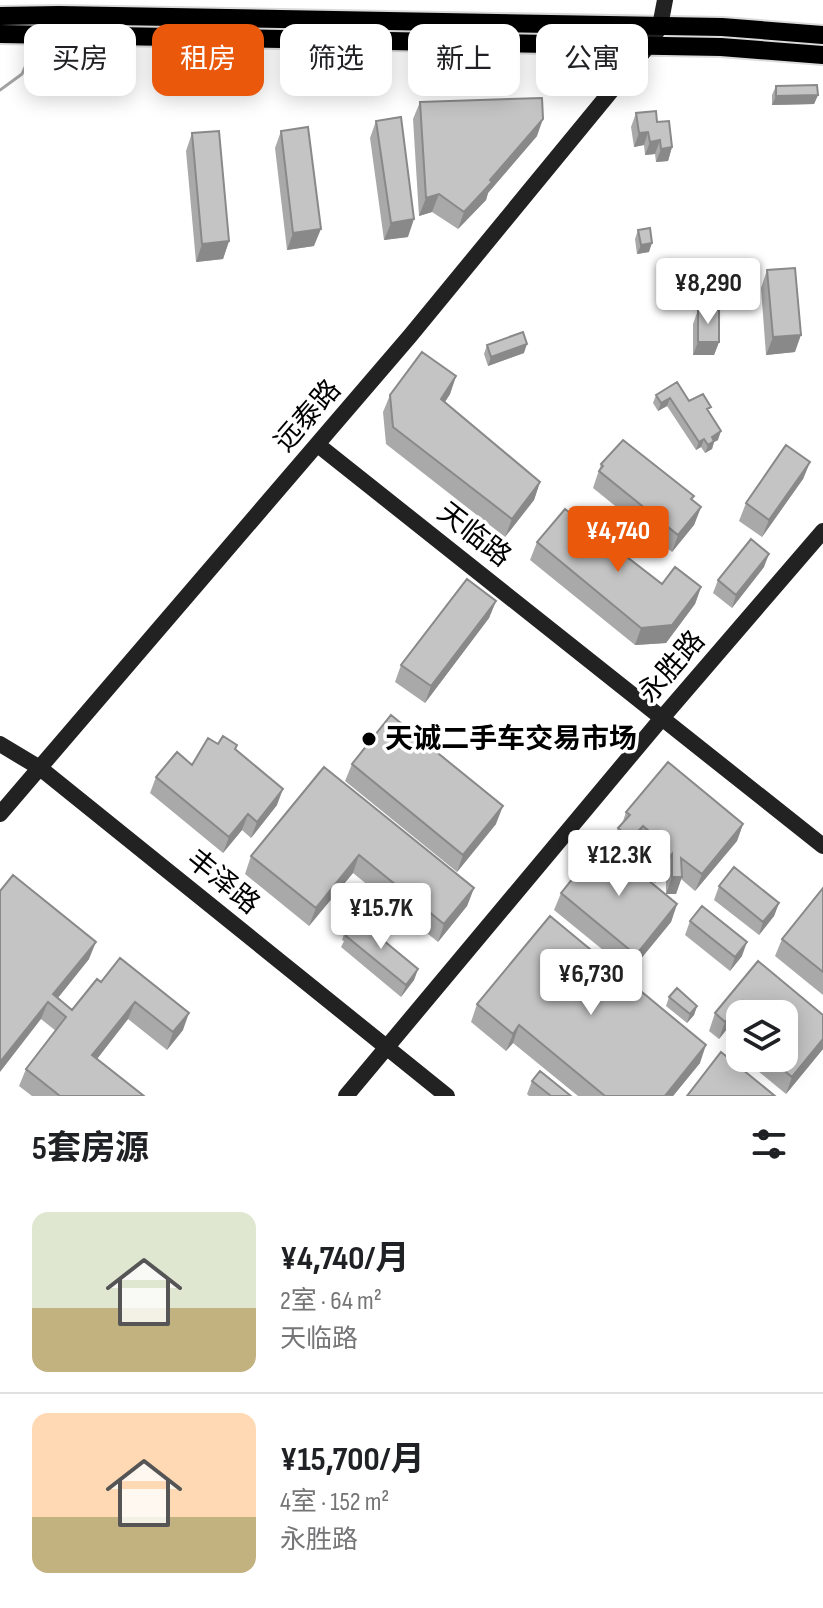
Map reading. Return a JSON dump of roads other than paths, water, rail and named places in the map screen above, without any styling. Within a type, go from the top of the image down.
[{"type":"main road","points":[[28,24],[59,15],[722,27],[823,35]]},
{"type":"main road","points":[[0,16],[24,25]]},
{"type":"main road","points":[[0,34],[24,25]]},
{"type":"main road","points":[[136,36],[721,47],[823,55]]},
{"type":"street","name":"远泰路","points":[[0,814],[410,336],[649,45],[660,26],[665,0]]},
{"type":"street","name":"天临路","points":[[318,445],[823,846]]},
{"type":"street","name":"永胜路","points":[[346,1096],[823,531]]},
{"type":"street","name":"丰泽路","points":[[0,744],[40,768],[447,1096]]},
{"type":"waterway","points":[[0,90],[24,69]]},
{"type":"place","name":"天诚二手车交易市场","points":[[369,739]]}]
